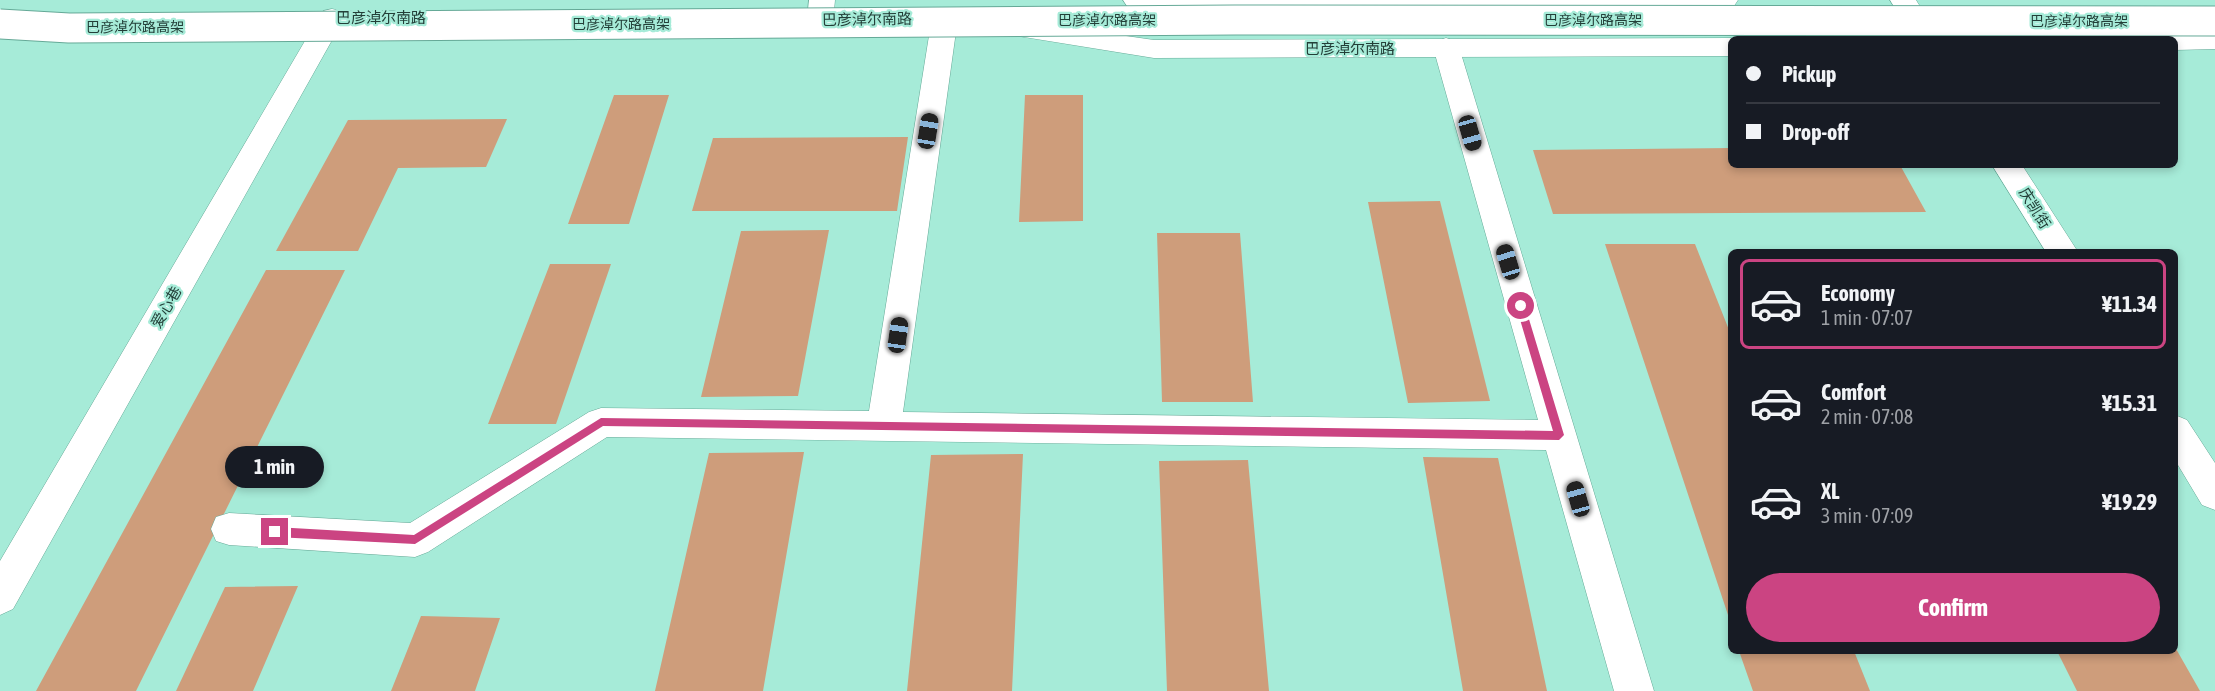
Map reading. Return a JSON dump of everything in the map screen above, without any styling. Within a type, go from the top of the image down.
[{"type":"main road","points":[[1136,0],[1725,0]]},
{"type":"main road","points":[[1903,0],[1925,36]]},
{"type":"main road","name":"巴彦淖尔南路","points":[[0,17],[332,17],[821,10],[945,17],[1154,50],[1728,47]]},
{"type":"main road","name":"爱心巷","points":[[0,597],[332,17]]},
{"type":"main road","points":[[884,426],[945,17]]},
{"type":"main road","name":"巴彦淖尔路高架","points":[[0,24],[81,28],[1235,20],[2215,21]]},
{"type":"main road","points":[[2178,41],[2215,40]]},
{"type":"main road","points":[[1446,47],[1634,691]]},
{"type":"main road","name":"庆凯街","points":[[2009,168],[2060,249]]},
{"type":"main road","points":[[229,529],[415,540],[601,422],[1559,435]]},
{"type":"main road","points":[[2178,435],[2215,494]]},
{"type":"building","points":[[614,95],[669,95],[629,224],[568,224]]},
{"type":"building","points":[[1025,95],[1083,95],[1083,221],[1019,222]]},
{"type":"building","points":[[507,119],[486,167],[398,168],[358,251],[276,251],[348,120]]},
{"type":"building","points":[[908,137],[897,211],[692,211],[713,138]]},
{"type":"building","points":[[1728,148],[1728,168],[1902,168],[1926,212],[1553,214],[1533,150]]},
{"type":"building","points":[[1440,201],[1490,401],[1408,403],[1368,202]]},
{"type":"building","points":[[829,230],[798,396],[701,397],[741,231]]},
{"type":"building","points":[[1157,233],[1240,233],[1253,402],[1162,402]]},
{"type":"building","points":[[1605,244],[1695,244],[1728,327],[1728,615]]},
{"type":"building","points":[[550,264],[611,264],[556,424],[488,424]]},
{"type":"building","points":[[266,270],[345,270],[136,691],[36,691]]},
{"type":"building","points":[[804,452],[763,691],[655,691],[709,453]]},
{"type":"building","points":[[1023,454],[1012,691],[907,691],[931,455]]},
{"type":"building","points":[[1423,457],[1498,458],[1547,691],[1463,691]]},
{"type":"building","points":[[1248,460],[1269,691],[1167,691],[1159,461]]},
{"type":"building","points":[[298,586],[253,691],[176,691],[225,587]]},
{"type":"building","points":[[421,616],[500,618],[475,691],[391,691]]},
{"type":"building","points":[[2178,652],[2200,691],[2077,691],[2058,654]]},
{"type":"building","points":[[1740,654],[1855,654],[1870,691],[1753,691]]},
{"type":"route","points":[[275,532],[415,540],[601,422],[1559,435],[1521,306]]}]
